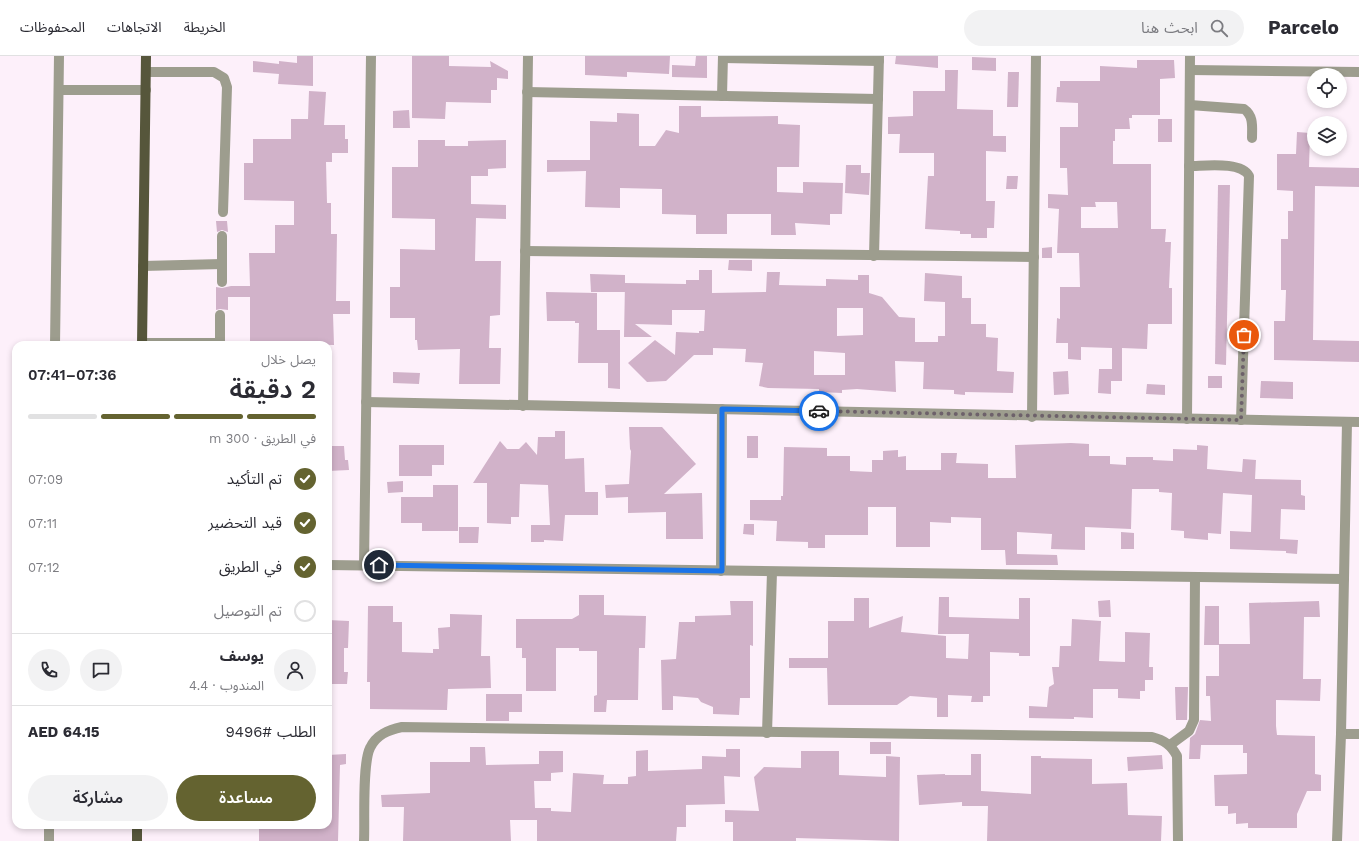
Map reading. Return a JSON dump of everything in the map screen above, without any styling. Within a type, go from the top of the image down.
[{"type":"main road","points":[[142,341],[146,56]]},
{"type":"main road","points":[[137,829],[137,841]]},
{"type":"street","points":[[55,341],[59,56]]},
{"type":"street","points":[[364,565],[371,56]]},
{"type":"street","points":[[523,406],[528,56]]},
{"type":"street","points":[[1032,416],[1036,56]]},
{"type":"street","points":[[1187,419],[1190,56]]},
{"type":"street","points":[[722,96],[723,57],[879,59],[874,256]]},
{"type":"street","points":[[1190,70],[1359,72]]},
{"type":"street","points":[[146,72],[214,72],[224,78],[227,87],[223,212]]},
{"type":"street","points":[[58,90],[146,90]]},
{"type":"street","points":[[527,92],[878,98]]},
{"type":"street","points":[[1190,106],[1244,109],[1252,119],[1252,138]]},
{"type":"street","points":[[1189,166],[1236,167],[1244,170],[1249,176],[1241,420]]},
{"type":"street","points":[[222,236],[222,282]]},
{"type":"street","points":[[525,251],[1034,257]]},
{"type":"street","points":[[143,266],[222,264]]},
{"type":"street","points":[[220,315],[220,341]]},
{"type":"street","points":[[366,402],[1359,422]]},
{"type":"street","points":[[722,409],[722,571]]},
{"type":"street","points":[[1336,841],[1341,734],[1347,422]]},
{"type":"street","points":[[332,564],[772,572],[1344,579]]},
{"type":"street","points":[[767,733],[772,572]]},
{"type":"street","points":[[1170,746],[1189,731],[1194,720],[1195,576]]},
{"type":"street","points":[[364,841],[366,758],[375,740],[392,729],[402,727],[1152,737],[1165,741],[1174,750],[1178,763],[1178,841]]},
{"type":"street","points":[[1341,734],[1359,734]]},
{"type":"street","points":[[49,829],[49,841]]},
{"type":"building","points":[[297,56],[313,56],[313,86],[278,84],[279,74],[253,72],[253,61],[279,64],[279,61],[297,63]]},
{"type":"building","points":[[412,56],[449,56],[449,66],[491,67],[490,61],[508,71],[508,79],[497,78],[497,90],[491,90],[491,103],[446,102],[445,119],[412,118]]},
{"type":"building","points":[[585,56],[670,56],[669,74],[627,72],[627,77],[585,75]]},
{"type":"building","points":[[696,56],[707,56],[707,78],[672,77],[672,65],[695,66]]},
{"type":"building","points":[[896,56],[938,56],[938,68],[895,64]]},
{"type":"building","points":[[972,57],[996,58],[996,71],[972,70]]},
{"type":"building","points":[[1137,60],[1174,60],[1175,78],[1160,79],[1160,115],[1132,115],[1132,118],[1129,118],[1130,129],[1115,129],[1115,141],[1113,141],[1113,164],[1151,164],[1151,229],[1166,229],[1165,242],[1171,242],[1169,288],[1172,288],[1172,324],[1148,324],[1147,349],[1122,348],[1122,381],[1111,381],[1111,394],[1098,393],[1099,369],[1112,369],[1112,348],[1081,347],[1081,360],[1068,359],[1068,343],[1056,343],[1057,318],[1060,319],[1060,287],[1080,287],[1079,253],[1057,253],[1059,209],[1048,208],[1048,194],[1068,195],[1067,168],[1060,168],[1060,127],[1078,127],[1078,103],[1056,102],[1057,87],[1060,87],[1060,81],[1100,81],[1100,66],[1137,68]],"holes":[[[1095,202],[1117,202],[1118,228],[1081,228],[1081,207],[1096,207]]]},
{"type":"building","points":[[945,70],[958,70],[957,109],[993,110],[993,136],[1006,136],[1006,152],[986,151],[986,201],[995,201],[994,228],[987,228],[987,238],[971,238],[971,234],[960,234],[960,231],[925,229],[928,176],[934,176],[934,153],[899,153],[900,134],[888,134],[888,117],[913,116],[913,91],[945,91]]},
{"type":"building","points":[[1008,72],[1019,72],[1018,107],[1007,107]]},
{"type":"building","points":[[309,91],[326,92],[324,125],[345,125],[345,139],[348,139],[348,153],[332,153],[332,162],[326,162],[327,203],[331,203],[331,234],[337,234],[336,301],[350,301],[350,314],[333,314],[334,345],[332,345],[332,341],[250,341],[250,297],[228,297],[228,310],[216,310],[216,287],[250,286],[249,253],[275,253],[275,225],[294,225],[294,201],[244,200],[244,163],[253,163],[253,139],[291,139],[291,119],[308,119]]},
{"type":"building","points":[[679,106],[701,106],[701,117],[778,116],[778,124],[800,125],[799,167],[777,167],[777,192],[803,193],[803,182],[843,183],[842,214],[830,214],[830,225],[795,223],[796,235],[771,235],[771,214],[727,214],[727,234],[696,234],[696,215],[662,214],[662,189],[620,188],[620,208],[585,207],[586,171],[547,172],[547,160],[590,160],[590,121],[617,122],[617,113],[639,114],[639,146],[655,146],[666,130],[679,133]]},
{"type":"building","points":[[409,110],[410,128],[393,128],[393,111]]},
{"type":"building","points":[[1158,119],[1172,119],[1172,142],[1158,142]]},
{"type":"building","points":[[1297,132],[1307,133],[1307,156],[1309,156],[1309,167],[1359,168],[1359,187],[1315,186],[1313,340],[1359,341],[1359,362],[1274,360],[1274,321],[1285,321],[1286,290],[1281,290],[1281,239],[1288,239],[1288,211],[1293,211],[1293,191],[1277,190],[1277,154],[1296,154]]},
{"type":"building","points":[[418,140],[445,140],[445,146],[468,146],[468,141],[506,140],[506,168],[488,169],[488,176],[471,176],[471,204],[506,205],[506,219],[476,218],[475,261],[501,261],[500,315],[490,316],[489,348],[501,348],[500,384],[459,384],[460,349],[418,350],[417,340],[415,340],[415,318],[390,318],[390,287],[400,287],[400,249],[435,250],[435,219],[392,218],[392,167],[418,167]]},
{"type":"building","points":[[846,165],[861,165],[861,173],[870,173],[869,195],[845,193]]},
{"type":"building","points":[[1007,176],[1018,176],[1017,189],[1006,189]]},
{"type":"building","points":[[1218,185],[1230,185],[1226,365],[1215,364]]},
{"type":"building","points":[[216,221],[227,221],[228,232],[222,230],[217,232]]},
{"type":"building","points":[[1052,247],[1052,258],[1042,258],[1042,248]]},
{"type":"building","points":[[729,260],[752,260],[752,271],[728,270]]},
{"type":"building","points":[[699,270],[712,270],[712,293],[766,292],[767,272],[780,272],[779,285],[826,286],[826,279],[858,280],[858,275],[869,275],[869,293],[882,297],[899,317],[915,318],[915,342],[938,342],[938,336],[945,336],[945,302],[924,301],[925,273],[962,276],[962,298],[971,298],[971,324],[986,324],[986,337],[998,338],[997,371],[1014,372],[1013,393],[965,392],[965,395],[954,394],[954,390],[923,389],[924,362],[895,361],[896,392],[857,389],[842,390],[842,393],[819,392],[819,389],[768,388],[759,386],[763,363],[745,362],[746,349],[713,348],[713,355],[694,355],[666,381],[647,382],[628,363],[655,340],[675,355],[676,332],[699,333],[699,331],[704,331],[705,310],[672,310],[672,325],[635,324],[652,337],[624,337],[625,283],[686,284],[686,280],[699,280]],"holes":[[[837,308],[863,308],[863,335],[837,336]],[[814,351],[845,353],[845,375],[814,375]]]},
{"type":"building","points":[[590,274],[625,275],[625,292],[591,292]]},
{"type":"building","points":[[546,292],[597,293],[597,330],[620,330],[620,389],[608,388],[608,363],[578,363],[579,323],[575,323],[575,321],[547,321]]},
{"type":"building","points":[[1068,371],[1069,394],[1054,395],[1053,372]]},
{"type":"building","points":[[393,372],[420,373],[419,384],[393,383]]},
{"type":"building","points":[[1208,376],[1222,376],[1222,388],[1208,388]]},
{"type":"building","points":[[1261,381],[1293,382],[1293,399],[1260,398]]},
{"type":"building","points":[[1147,384],[1165,385],[1165,395],[1146,394]]},
{"type":"building","points":[[629,427],[662,427],[696,464],[664,494],[702,493],[703,539],[666,539],[666,512],[628,513],[628,497],[606,498],[605,485],[629,484],[631,451]]},
{"type":"building","points":[[555,431],[565,431],[565,459],[584,458],[585,492],[598,492],[598,515],[565,515],[563,541],[544,540],[544,542],[531,542],[531,525],[550,525],[548,485],[520,484],[519,517],[511,517],[511,524],[487,523],[487,483],[473,483],[500,441],[507,449],[519,449],[526,442],[537,455],[538,437],[555,437]]},
{"type":"building","points":[[747,436],[758,436],[758,458],[747,458]]},
{"type":"building","points":[[1071,443],[1089,444],[1089,456],[1110,456],[1110,464],[1126,465],[1126,457],[1153,457],[1153,460],[1173,461],[1173,449],[1197,450],[1197,445],[1208,446],[1207,469],[1242,472],[1243,459],[1256,460],[1255,479],[1301,480],[1301,495],[1305,496],[1305,510],[1281,509],[1280,539],[1298,540],[1297,554],[1286,553],[1286,551],[1230,549],[1230,531],[1251,532],[1252,495],[1223,493],[1221,534],[1208,533],[1208,540],[1184,538],[1184,531],[1171,530],[1172,493],[1159,492],[1159,489],[1132,489],[1131,529],[1085,527],[1085,550],[1051,549],[1052,534],[1017,532],[1017,554],[1057,555],[1058,565],[1006,565],[1005,550],[981,550],[981,518],[951,517],[951,523],[930,522],[930,547],[896,547],[896,507],[868,507],[868,535],[825,535],[825,548],[808,548],[808,542],[776,541],[777,521],[750,520],[750,500],[781,500],[781,496],[783,496],[784,447],[827,448],[827,456],[850,456],[850,471],[872,472],[872,460],[883,460],[883,451],[898,450],[898,457],[906,456],[906,470],[941,470],[941,453],[957,453],[956,463],[988,464],[988,478],[1016,478],[1015,445]]},
{"type":"building","points":[[399,445],[444,445],[444,465],[432,465],[432,476],[399,476]]},
{"type":"building","points":[[332,446],[344,446],[345,460],[348,460],[349,470],[332,471]]},
{"type":"building","points":[[403,481],[403,492],[388,493],[387,482]]},
{"type":"building","points":[[433,485],[458,485],[458,531],[422,531],[422,523],[401,523],[401,497],[433,497]]},
{"type":"building","points":[[744,524],[754,524],[754,535],[743,534]]},
{"type":"building","points":[[459,527],[479,527],[478,543],[459,543]]},
{"type":"building","points":[[1121,532],[1134,533],[1134,549],[1121,549]]},
{"type":"building","points":[[579,595],[604,595],[604,615],[646,616],[645,648],[639,648],[638,700],[607,700],[606,712],[594,712],[594,696],[597,695],[597,651],[579,651],[579,648],[556,648],[556,691],[526,691],[526,658],[522,658],[522,648],[516,648],[516,619],[572,619],[579,615]]},
{"type":"building","points":[[939,597],[949,597],[949,617],[1019,619],[1019,598],[1030,598],[1030,656],[1019,656],[1019,653],[990,652],[990,696],[983,696],[983,702],[971,702],[972,696],[948,695],[948,717],[937,717],[937,698],[910,696],[897,705],[828,705],[827,668],[789,668],[789,658],[828,658],[828,621],[854,621],[854,598],[869,598],[869,628],[903,616],[901,632],[946,636],[946,658],[968,659],[969,634],[938,634]]},
{"type":"building","points":[[1110,600],[1111,617],[1099,617],[1098,601]]},
{"type":"building","points":[[730,601],[753,601],[753,646],[750,645],[750,698],[740,698],[739,715],[713,714],[713,707],[701,702],[698,698],[673,696],[673,710],[662,710],[661,660],[676,659],[679,622],[695,622],[695,616],[731,615]]},
{"type":"building","points":[[1319,601],[1320,617],[1304,617],[1303,679],[1321,679],[1320,701],[1276,700],[1276,726],[1277,735],[1315,736],[1315,774],[1321,775],[1321,791],[1307,791],[1297,814],[1297,828],[1248,828],[1248,823],[1236,824],[1236,813],[1228,814],[1228,806],[1215,806],[1214,775],[1247,774],[1247,753],[1243,753],[1243,745],[1201,745],[1200,759],[1189,759],[1190,738],[1195,734],[1200,720],[1211,721],[1210,696],[1206,696],[1206,676],[1219,676],[1219,645],[1204,645],[1205,606],[1219,606],[1219,644],[1250,644],[1249,603]]},
{"type":"building","points":[[368,606],[393,606],[393,622],[402,622],[402,652],[433,653],[433,649],[439,649],[438,628],[450,627],[450,614],[482,615],[481,656],[490,656],[491,688],[448,689],[447,710],[370,709],[370,682],[367,682]]},
{"type":"building","points":[[1072,619],[1101,621],[1099,661],[1125,662],[1125,632],[1150,633],[1149,667],[1153,667],[1153,680],[1145,680],[1145,691],[1140,691],[1140,699],[1118,698],[1118,689],[1093,689],[1093,718],[1029,718],[1029,706],[1047,707],[1049,687],[1054,684],[1052,667],[1059,667],[1060,646],[1071,646]]},
{"type":"building","points":[[332,620],[349,621],[348,648],[344,648],[344,672],[348,672],[347,684],[332,684]]},
{"type":"building","points":[[1175,687],[1188,687],[1187,720],[1176,720]]},
{"type":"building","points":[[486,694],[522,694],[522,712],[509,712],[509,721],[486,721]]},
{"type":"building","points":[[870,742],[891,742],[891,754],[870,754]]},
{"type":"building","points":[[470,747],[485,747],[486,765],[539,764],[539,751],[563,751],[563,772],[551,773],[551,781],[534,781],[535,808],[551,808],[551,811],[571,812],[573,773],[604,775],[603,784],[628,784],[628,777],[636,776],[636,751],[648,750],[648,771],[702,769],[702,756],[726,757],[726,749],[740,749],[740,777],[724,776],[725,804],[686,805],[686,827],[677,827],[676,841],[537,841],[537,820],[510,820],[511,841],[403,841],[404,807],[382,807],[381,795],[430,793],[430,762],[470,762]]},
{"type":"building","points":[[801,751],[839,751],[839,775],[886,777],[886,756],[900,757],[899,841],[796,838],[796,841],[733,841],[733,822],[725,822],[725,810],[759,811],[754,777],[764,767],[801,768]]},
{"type":"building","points":[[346,754],[346,764],[340,765],[338,841],[259,841],[259,829],[332,829],[332,755]]},
{"type":"building","points":[[971,754],[981,754],[981,791],[1031,794],[1031,756],[1041,756],[1041,758],[1092,759],[1092,784],[1127,783],[1128,815],[1162,816],[1161,841],[987,841],[988,806],[962,806],[962,802],[919,805],[917,775],[971,775]]},
{"type":"building","points":[[1162,755],[1163,769],[1128,771],[1127,757]]},
{"type":"way so far","points":[[819,411],[1241,420],[1244,335]]},
{"type":"route","points":[[379,565],[722,571],[722,409],[819,411]]}]
